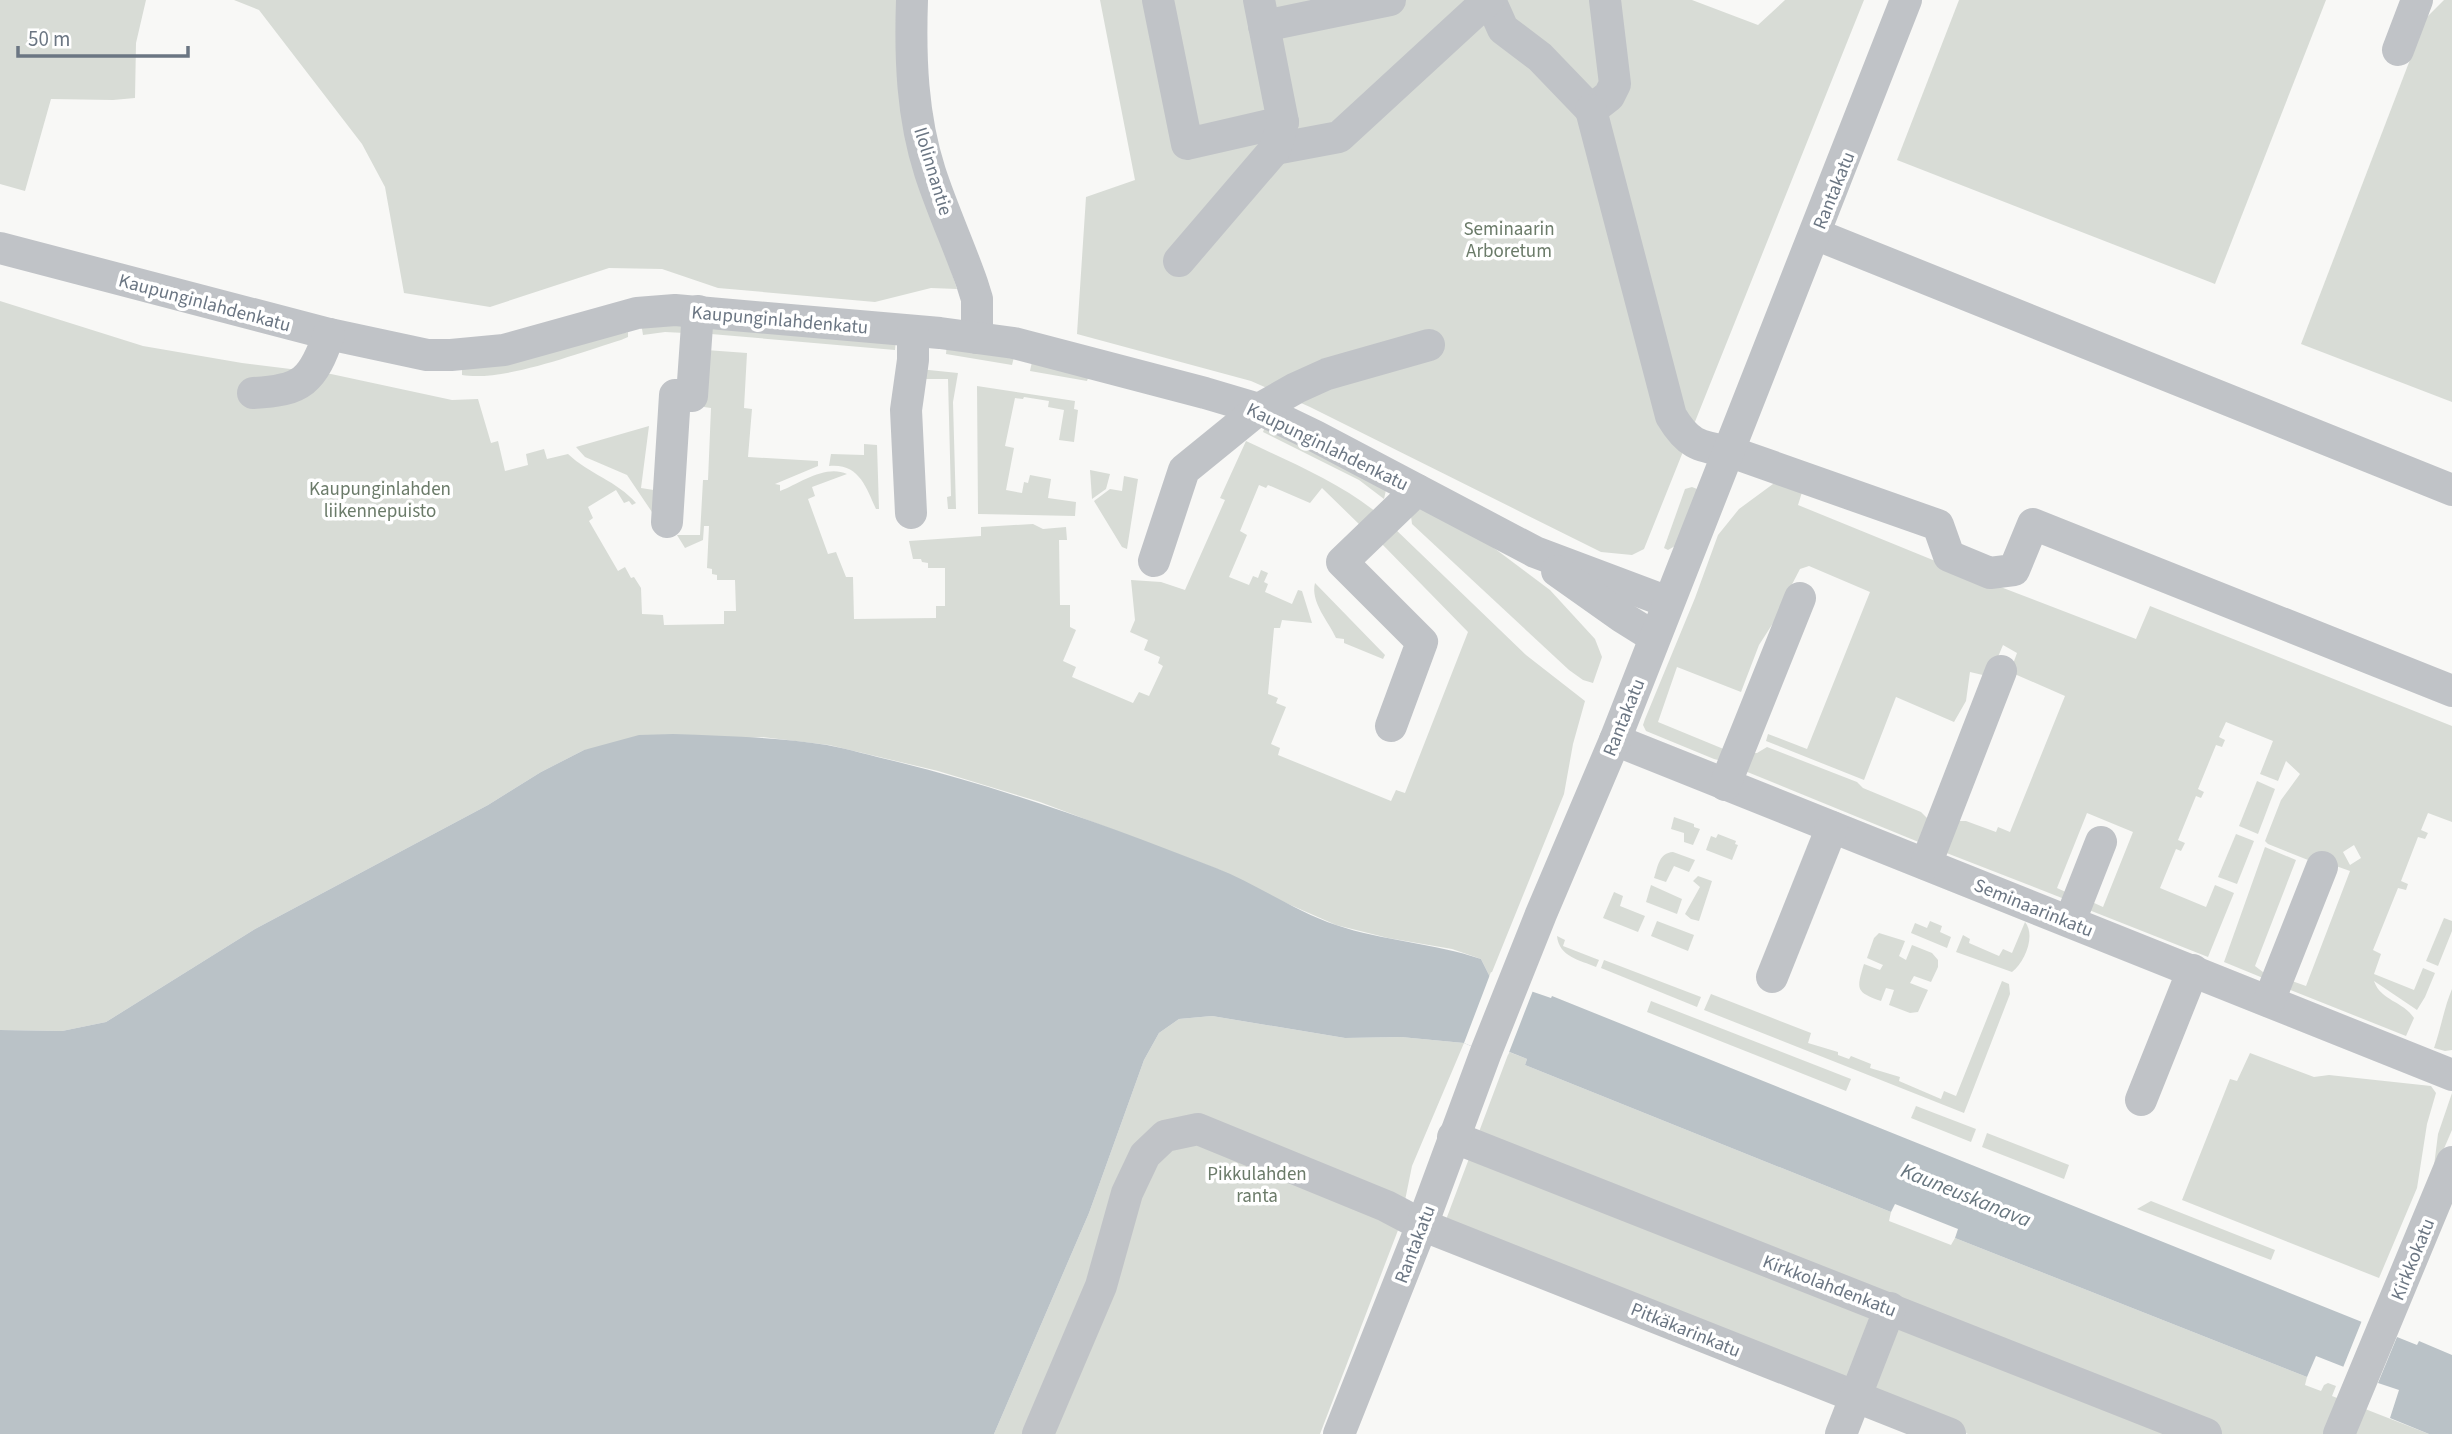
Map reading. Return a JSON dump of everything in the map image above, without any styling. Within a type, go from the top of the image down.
[{"type":"street","name":"Ilolinnantie","points":[[912,0],[911,79],[917,120],[930,172],[977,299],[977,338]]},
{"type":"street","points":[[1157,0],[1187,144],[1279,135],[1339,137],[1489,0],[1503,29],[1540,57],[1591,110],[1671,416],[1685,436],[1694,443],[1705,448],[1728,451],[1938,525],[1949,556],[1990,573],[2014,570],[2033,524],[2452,691]]},
{"type":"street","points":[[1179,261],[1279,135],[1261,13],[1390,0]]},
{"type":"street","points":[[1591,110],[1609,96],[1615,84],[1605,0]]},
{"type":"street","name":"Rantakatu","points":[[1339,1434],[1422,1225],[1486,1052],[1615,740],[1906,0]]},
{"type":"street","points":[[2398,50],[2417,0]]},
{"type":"street","points":[[1815,234],[2452,491]]},
{"type":"street","name":"Kaupunginlahdenkatu","points":[[0,248],[407,352],[451,355],[504,350],[638,313],[675,310],[698,310],[1014,343],[1259,409],[1535,552],[1668,602]]},
{"type":"street","points":[[667,522],[675,395],[692,396],[698,310]]},
{"type":"street","points":[[911,513],[906,411],[913,331]]},
{"type":"street","points":[[253,393],[282,391],[295,387],[314,369],[329,334]]},
{"type":"street","points":[[1154,561],[1184,470],[1259,409],[1327,374],[1429,345]]},
{"type":"street","points":[[1391,726],[1422,642],[1342,562],[1417,490]]},
{"type":"street","name":"Kaupunginlahdenkatu","points":[[1535,552],[1590,596],[1654,637]]},
{"type":"street","points":[[1725,785],[1800,598]]},
{"type":"street","points":[[1926,864],[2001,671]]},
{"type":"street","name":"Seminaarinkatu","points":[[1615,740],[2452,1075]]},
{"type":"street","points":[[1772,977],[1832,827]]},
{"type":"street","points":[[2070,921],[2101,842]]},
{"type":"street","points":[[2269,1001],[2322,867]]},
{"type":"street","points":[[2141,1100],[2193,970]]},
{"type":"street","name":"Pitkäkarinkatu","points":[[1038,1434],[1101,1286],[1127,1193],[1145,1155],[1165,1136],[1198,1129],[1386,1206],[1422,1225],[1950,1434]]},
{"type":"street","name":"Kirkkolahdenkatu","points":[[1453,1137],[2206,1434]]},
{"type":"street","name":"Kirkkokatu","points":[[2339,1434],[2452,1162]]},
{"type":"street","points":[[1841,1434],[1889,1308]]},
{"type":"green space","points":[[0,0],[146,0],[136,43],[135,98],[51,99],[25,191],[0,184]]},
{"type":"green space","points":[[234,0],[901,0],[905,130],[957,289],[931,288],[875,302],[718,288],[662,269],[609,268],[490,307],[404,293],[385,187],[362,144],[259,10]]},
{"type":"green space","name":"Seminaarin Arboretum","points":[[1100,0],[1692,0],[1758,25],[1785,0],[1864,0],[1644,549],[1632,555],[1601,552],[1310,407],[1251,381],[1077,334],[1086,197],[1135,180]]},
{"type":"green space","points":[[1959,0],[2326,0],[2215,284],[1897,160]]},
{"type":"green space","points":[[2444,0],[2452,0],[2452,402],[2301,344],[2426,18]]},
{"type":"green space","name":"Kaupunginlahden liikennepuisto","points":[[0,301],[143,346],[242,363],[331,374],[452,400],[478,399],[491,443],[498,441],[505,471],[528,465],[526,454],[544,449],[547,459],[568,454],[636,503],[624,503],[616,490],[588,507],[593,518],[589,521],[618,571],[625,567],[641,588],[642,614],[663,615],[664,625],[724,624],[724,611],[736,611],[735,580],[717,580],[712,569],[707,568],[709,526],[704,526],[703,540],[685,548],[677,535],[700,535],[703,480],[708,480],[711,408],[704,407],[706,350],[747,353],[744,408],[752,409],[748,457],[818,461],[818,466],[775,484],[780,485],[780,491],[822,473],[830,471],[847,474],[812,487],[815,496],[808,499],[828,554],[836,552],[846,577],[853,577],[854,619],[936,618],[936,606],[945,606],[945,568],[928,568],[928,563],[913,559],[909,541],[981,536],[981,527],[1033,524],[1043,529],[1066,527],[1067,540],[1059,540],[1060,605],[1070,605],[1070,627],[1076,630],[1063,661],[1076,667],[1072,677],[1133,703],[1139,692],[1149,696],[1163,666],[1158,663],[1160,657],[1144,650],[1148,640],[1130,632],[1135,620],[1131,580],[1161,582],[1185,590],[1225,500],[1220,498],[1246,441],[1329,481],[1376,512],[1362,527],[1322,488],[1310,503],[1268,485],[1266,488],[1259,485],[1240,531],[1247,535],[1229,577],[1249,585],[1253,576],[1258,578],[1261,570],[1268,573],[1264,582],[1268,584],[1265,592],[1292,604],[1298,590],[1302,591],[1312,623],[1282,620],[1280,628],[1274,628],[1268,694],[1278,698],[1276,703],[1286,707],[1271,744],[1280,748],[1278,755],[1391,801],[1396,790],[1405,793],[1468,632],[1380,542],[1392,526],[1526,655],[1585,701],[1573,744],[1564,794],[1490,977],[1481,959],[1452,949],[1388,938],[1336,925],[1220,870],[1040,802],[938,771],[829,745],[761,737],[584,750],[541,772],[488,805],[255,929],[106,1022],[62,1031],[0,1030]]},
{"type":"green space","points":[[684,320],[685,333],[643,335],[641,323]]},
{"type":"green space","points":[[711,322],[896,338],[895,350],[711,334]]},
{"type":"green space","points":[[628,332],[628,337],[621,340],[541,365],[499,374],[462,375],[462,367]]},
{"type":"green space","points":[[947,342],[1015,353],[1012,365],[946,354]]},
{"type":"green space","points":[[1033,357],[1090,372],[1087,381],[1030,371]]},
{"type":"green space","points":[[919,369],[958,373],[953,402],[956,509],[948,509],[947,497],[951,496],[948,379],[922,379]]},
{"type":"green space","points":[[977,386],[1075,401],[1074,409],[1078,410],[1074,442],[1059,440],[1064,410],[1048,407],[1049,401],[1015,398],[1005,446],[1014,448],[1006,490],[1022,493],[1024,482],[1028,483],[1030,475],[1051,479],[1048,498],[1076,502],[1075,516],[978,514]]},
{"type":"green space","points":[[1266,424],[1386,490],[1384,499],[1359,480],[1263,432]]},
{"type":"green space","points":[[649,426],[641,488],[660,491],[656,518],[627,475],[585,457],[576,447]]},
{"type":"green space","points":[[864,444],[877,445],[879,509],[876,509],[865,485],[854,472],[848,468],[829,466],[831,454],[864,455]]},
{"type":"green space","points":[[1090,470],[1110,474],[1106,489],[1092,499]]},
{"type":"green space","points":[[1124,476],[1138,479],[1127,549],[1122,547],[1094,501],[1110,489],[1122,491]]},
{"type":"green space","points":[[1773,484],[1803,489],[1798,505],[2136,639],[2150,606],[2452,726],[2452,822],[2428,813],[2421,830],[2428,833],[2425,839],[2418,837],[2401,881],[2408,884],[2406,890],[2398,888],[2373,950],[2381,954],[2374,974],[2414,990],[2423,968],[2435,973],[2417,1010],[2374,981],[2382,993],[2414,1018],[2406,1036],[2288,989],[2292,981],[2306,986],[2350,871],[2319,860],[2308,860],[2265,841],[2281,800],[2300,774],[2286,761],[2278,781],[2260,774],[2273,741],[2226,722],[2219,737],[2225,740],[2222,747],[2216,745],[2198,789],[2204,792],[2201,798],[2196,796],[2178,840],[2185,843],[2181,851],[2176,849],[2160,888],[2206,907],[2215,885],[2234,893],[2208,957],[2089,910],[2092,902],[2103,907],[2133,832],[2087,813],[2057,888],[2070,894],[2067,900],[1944,852],[1957,821],[1966,821],[1996,832],[1998,827],[2010,832],[2065,696],[2010,672],[2017,653],[2003,645],[1992,671],[1987,676],[1970,672],[1966,701],[1954,722],[1896,697],[1864,780],[1766,741],[1768,734],[1807,749],[1870,592],[1809,566],[1800,569],[1782,609],[1759,645],[1741,692],[1677,667],[1658,722],[1726,750],[1722,761],[1646,731],[1643,725],[1645,719],[1718,535],[1739,509]],"holes":[[[2354,845],[2361,858],[2350,865],[2343,852]]]},
{"type":"green space","points":[[1692,487],[1702,491],[1675,546],[1668,550],[1664,548],[1685,489]]},
{"type":"green space","points":[[1424,508],[1470,530],[1550,590],[1595,639],[1602,657],[1593,683],[1583,680],[1569,670],[1412,524],[1411,516],[1415,511]]},
{"type":"green space","points":[[1315,583],[1385,655],[1383,659],[1344,643],[1344,639],[1336,638],[1318,605]]},
{"type":"green space","points":[[1767,747],[1857,782],[1863,788],[1921,812],[1929,820],[1921,843],[1740,769],[1750,753],[1757,753]]},
{"type":"green space","points":[[2257,781],[2275,789],[2258,834],[2239,826]]},
{"type":"green space","points":[[1674,817],[1700,829],[1693,845],[1684,842],[1684,833],[1671,829]]},
{"type":"green space","points":[[1718,834],[1736,841],[1735,844],[1738,845],[1732,860],[1706,850],[1711,836],[1716,838]]},
{"type":"green space","points":[[2236,834],[2254,841],[2237,884],[2218,877]]},
{"type":"green space","points":[[2265,847],[2296,860],[2255,966],[2267,975],[2263,978],[2224,962]]},
{"type":"green space","points":[[1673,852],[1695,860],[1689,872],[1674,866],[1666,882],[1654,878],[1662,858]]},
{"type":"green space","points":[[1698,876],[1712,881],[1699,921],[1685,914],[1700,887],[1693,881]]},
{"type":"green space","points":[[1651,885],[1682,899],[1677,914],[1646,902]]},
{"type":"green space","points":[[1614,892],[1623,896],[1620,906],[1645,916],[1638,932],[1603,918]]},
{"type":"green space","points":[[2444,918],[2452,921],[2452,931],[2438,966],[2426,961]]},
{"type":"green space","points":[[1657,921],[1694,935],[1688,951],[1651,936]]},
{"type":"green space","points":[[1930,921],[1942,926],[1940,932],[1951,937],[1947,948],[1911,933],[1915,923],[1927,928]]},
{"type":"green space","points":[[2025,922],[2029,941],[2021,962],[2012,972],[1956,952],[1963,935],[1970,939],[1969,943],[1999,956],[2003,949],[2012,953]]},
{"type":"green space","points":[[1879,933],[1905,941],[1899,956],[1906,960],[1912,945],[1932,953],[1938,960],[1938,967],[1931,982],[1914,976],[1910,983],[1928,990],[1918,1012],[1910,1013],[1889,1005],[1894,990],[1886,988],[1881,1001],[1860,989],[1864,964],[1880,970],[1883,965],[1867,958],[1874,938]]},
{"type":"green space","points":[[1557,936],[1565,940],[1563,946],[1599,960],[1596,967],[1566,953]]},
{"type":"green space","points":[[1604,960],[1701,997],[1697,1007],[1601,968]]},
{"type":"green space","points":[[2002,981],[2009,984],[2010,994],[1964,1113],[1704,1010],[1711,994],[1811,1033],[1808,1043],[1838,1052],[1838,1055],[1849,1059],[1851,1056],[1871,1064],[1870,1068],[1900,1077],[1899,1081],[1941,1099],[1944,1091],[1956,1096]]},
{"type":"green space","points":[[2452,989],[2452,1050],[2445,1051],[2434,1048]]},
{"type":"green space","points":[[1651,1001],[1851,1079],[1846,1091],[1647,1012]]},
{"type":"green space","name":"Pikkulahden ranta","points":[[1212,1016],[1345,1038],[1401,1037],[1464,1043],[1412,1166],[1400,1225],[1320,1434],[994,1434],[1089,1213],[1144,1060],[1159,1033],[1179,1019]]},
{"type":"green space","points":[[1509,1052],[1527,1059],[1525,1065],[1891,1212],[1889,1221],[1951,1245],[1955,1238],[2307,1377],[2305,1385],[2321,1391],[2328,1383],[2336,1386],[2332,1396],[2429,1434],[1968,1434],[1444,1225]]},
{"type":"green space","points":[[2250,1053],[2314,1077],[2329,1075],[2431,1086],[2436,1093],[2427,1124],[2417,1188],[2379,1278],[2182,1200],[2230,1079],[2237,1081]]},
{"type":"green space","points":[[2452,1093],[2452,1130],[2433,1174],[2438,1134]]},
{"type":"green space","points":[[1916,1106],[1976,1129],[1971,1142],[1911,1118]]},
{"type":"green space","points":[[1987,1133],[2069,1165],[2064,1179],[1982,1147]]},
{"type":"green space","points":[[2151,1201],[2275,1250],[2271,1260],[2137,1209]]},
{"type":"water","name":"Kauneuskanava","points":[[673,734],[827,745],[976,783],[1057,809],[1216,868],[1336,925],[1481,959],[1490,977],[1551,998],[1552,996],[2362,1322],[2344,1367],[2316,1356],[2307,1377],[1955,1238],[1958,1229],[1895,1204],[1891,1212],[1525,1065],[1527,1059],[1484,1042],[1480,1050],[1464,1043],[1401,1037],[1345,1038],[1212,1016],[1179,1019],[1159,1033],[1144,1060],[1089,1213],[994,1434],[0,1434],[0,1030],[62,1031],[106,1022],[255,929],[488,805],[541,772],[584,750],[639,735]]},
{"type":"water","points":[[2397,1337],[2417,1345],[2419,1341],[2452,1355],[2452,1434],[2429,1434],[2390,1418],[2399,1390],[2378,1383]]},
{"type":"pier","points":[[1491,972],[1534,988],[1508,1055],[1485,1046],[1483,1051],[1464,1043]]},
{"type":"pier","points":[[2363,1318],[2365,1323],[2347,1368],[2342,1370]]}]
